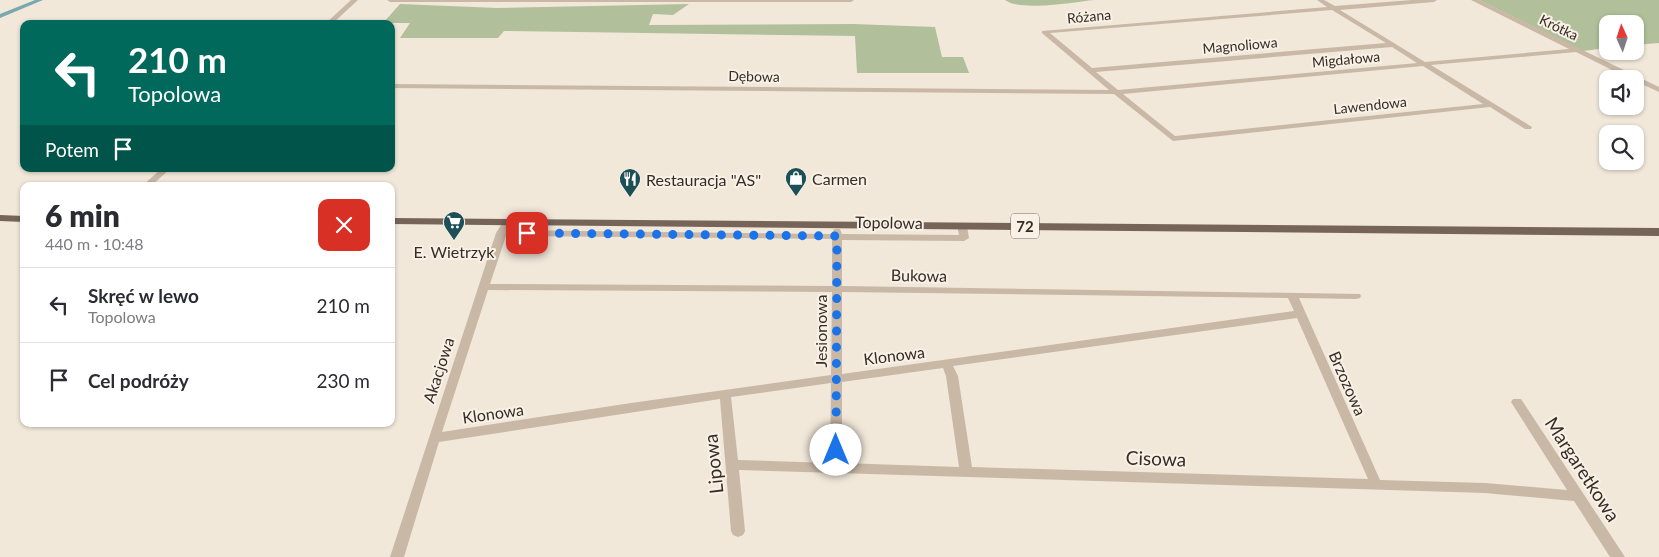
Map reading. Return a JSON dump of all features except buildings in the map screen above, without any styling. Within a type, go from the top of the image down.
[{"type":"main road","points":[[0,218],[20,219]]},
{"type":"main road","name":"72","points":[[395,221],[504,228],[837,230],[962,226],[1659,232]]},
{"type":"street","points":[[332,20],[355,0]]},
{"type":"street","points":[[390,0],[851,0]]},
{"type":"street","points":[[1320,0],[1528,127]]},
{"type":"street","name":"Różana","points":[[1090,70],[1044,32],[1434,0]]},
{"type":"street","name":"Krótka","points":[[1474,0],[1659,90]]},
{"type":"street","name":"Magnoliowa","points":[[1090,70],[1392,45]]},
{"type":"street","name":"Migdałowa","points":[[1117,92],[1577,50]]},
{"type":"street","points":[[1090,70],[1117,92]]},
{"type":"street","name":"Dębowa","points":[[395,86],[1117,92]]},
{"type":"street","name":"Lawendowa","points":[[1117,92],[1173,139],[1490,105]]},
{"type":"street","points":[[151,182],[162,172]]},
{"type":"street","name":"Akacjowa","points":[[397,557],[482,287],[504,228]]},
{"type":"street","name":"Jesionowa","points":[[836,468],[837,230]]},
{"type":"street","name":"Bukowa","points":[[482,287],[837,289],[1356,296]]},
{"type":"street","name":"Brzozowa","points":[[1292,295],[1376,484]]},
{"type":"street","name":"Klonowa","points":[[434,438],[724,394],[1300,314]]},
{"type":"street","points":[[947,364],[952,376],[966,471]]},
{"type":"street","name":"Lipowa","points":[[724,394],[733,466],[738,531]]},
{"type":"street","name":"Margaretkowa","points":[[1516,402],[1618,557]]},
{"type":"street","name":"Cisowa","points":[[733,466],[966,471],[1376,484],[1485,488],[1578,496]]},
{"type":"green space","points":[[1005,0],[1094,0],[1035,6],[1013,4]]},
{"type":"green space","points":[[1479,0],[1659,0],[1659,43],[1644,44],[1644,15],[1599,15],[1599,49],[1583,51]]},
{"type":"green space","points":[[400,4],[498,8],[689,4],[673,15],[653,14],[649,25],[853,24],[935,27],[942,57],[963,57],[969,73],[857,73],[855,36],[504,31],[498,38],[400,38],[410,23],[395,23],[395,20],[386,20]]},
{"type":"waterway","points":[[0,16],[40,0]]},
{"type":"place","name":"Carmen","points":[[796,197]]},
{"type":"place","name":"Restauracja \"AS\"","points":[[630,198]]},
{"type":"place","name":"E. Wietrzyk","points":[[454,241]]},
{"type":"route","points":[[527,233],[837,236],[836,450]]}]
